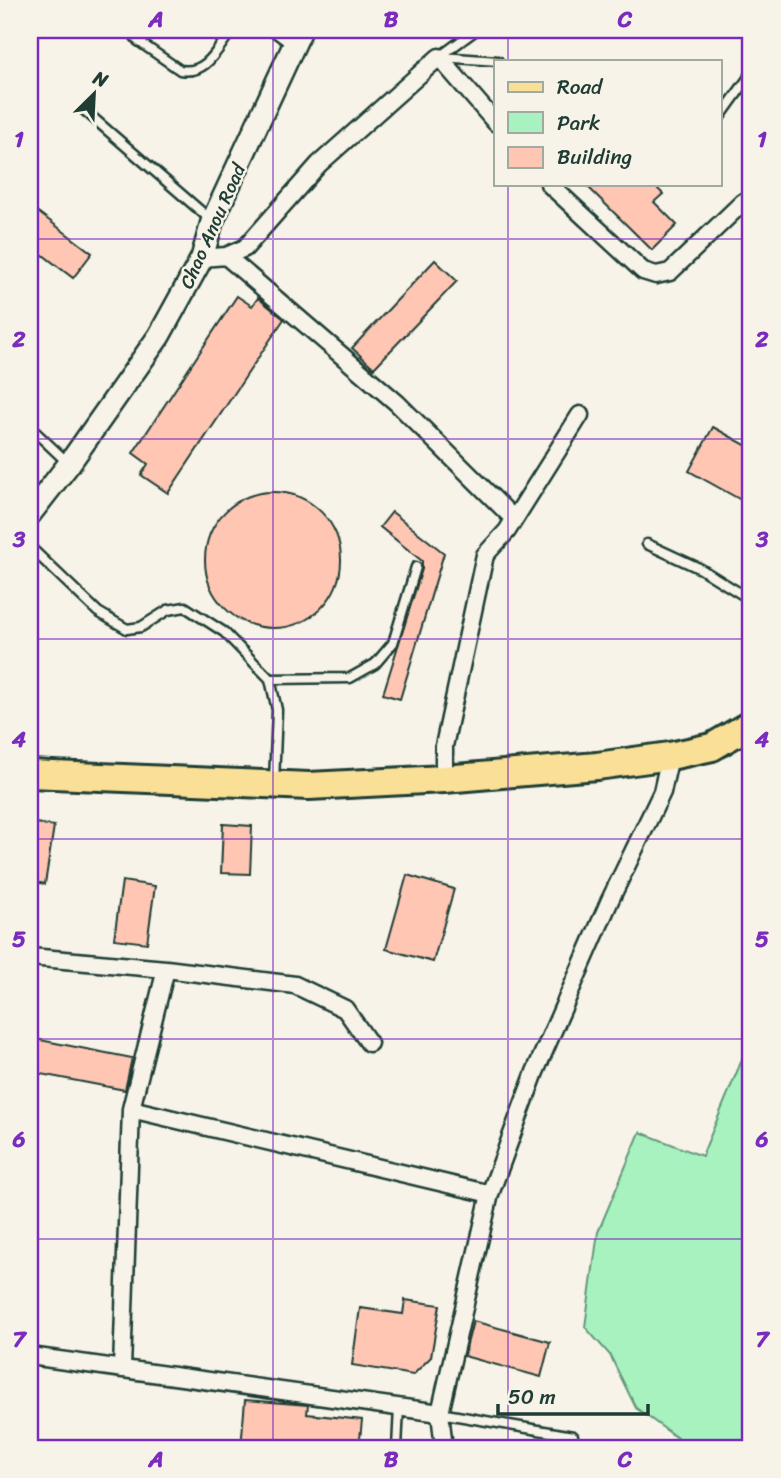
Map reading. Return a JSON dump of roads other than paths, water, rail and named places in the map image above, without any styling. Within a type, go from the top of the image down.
[{"type":"main road","points":[[30,774],[309,786],[444,779],[597,766],[670,756],[712,747],[751,724]]},
{"type":"main road","points":[[30,756],[131,779]]},
{"type":"street","name":"Chao Anou Road","points":[[30,514],[69,464],[159,336],[202,258],[212,222],[297,38]]},
{"type":"street","points":[[202,258],[226,256],[245,248],[319,164],[439,57],[494,120]]},
{"type":"street","points":[[551,186],[643,271],[656,275],[670,272],[751,197]]},
{"type":"street","points":[[226,256],[397,403],[514,519]]},
{"type":"street","points":[[444,779],[444,746],[485,555],[507,531],[580,415]]},
{"type":"street","points":[[443,1448],[440,1413],[490,1194],[535,1072],[610,900],[662,792],[670,756]]},
{"type":"street","points":[[30,957],[166,968],[295,985],[345,1009],[369,1043]]},
{"type":"street","points":[[122,1369],[131,1109],[166,968]]},
{"type":"street","points":[[131,1109],[490,1194]]},
{"type":"street","points":[[30,1356],[440,1413]]},
{"type":"lane","points":[[130,30],[138,41],[180,70],[189,72],[204,67],[232,30]]},
{"type":"lane","points":[[272,30],[297,38]]},
{"type":"lane","points":[[439,57],[476,30]]},
{"type":"lane","points":[[439,57],[494,61]]},
{"type":"lane","points":[[722,114],[751,74]]},
{"type":"lane","points":[[84,110],[212,222]]},
{"type":"lane","points":[[30,427],[69,464]]},
{"type":"lane","points":[[647,544],[701,569],[751,600]]},
{"type":"lane","points":[[30,547],[98,612],[127,629],[141,627],[168,610],[185,607],[224,632],[270,679],[277,710],[274,785]]},
{"type":"lane","points":[[270,679],[350,678],[375,664],[393,643],[416,566]]},
{"type":"lane","points":[[397,1448],[400,1408]]},
{"type":"lane","points":[[440,1413],[573,1436]]}]
